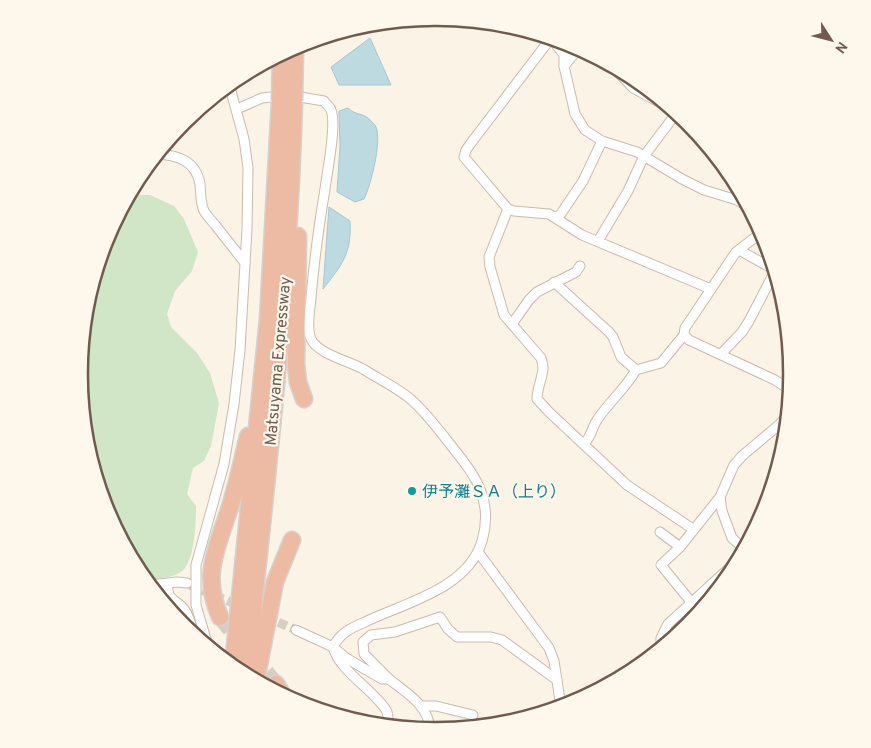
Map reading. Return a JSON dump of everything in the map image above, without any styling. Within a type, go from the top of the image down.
[{"type":"highway","name":"Matsuyama Expressway","points":[[233,656],[268,318],[273,235],[294,57]]},
{"type":"highway","name":"Matsuyama Expressway","points":[[247,666],[281,325],[292,178],[287,101],[282,62]]},
{"type":"highway","points":[[287,101],[298,204],[296,364],[298,382],[304,399]]},
{"type":"highway","points":[[220,617],[211,589],[213,558],[229,510],[249,430],[256,391],[267,272],[273,235]]},
{"type":"highway","points":[[257,672],[275,582],[292,540]]},
{"type":"street","points":[[546,45],[466,150],[464,157],[508,209],[549,214],[569,228],[598,242],[711,289]]},
{"type":"street","points":[[561,50],[564,54],[564,66],[578,122],[585,130],[602,141],[644,156],[704,190],[737,200]]},
{"type":"street","points":[[564,66],[573,55]]},
{"type":"street","points":[[204,633],[196,605],[196,565],[224,464],[233,412],[240,350],[245,263],[248,168],[244,138],[232,92]]},
{"type":"street","points":[[237,109],[262,98],[288,95],[324,101],[331,110],[331,149],[312,289],[310,338],[315,346],[360,368],[406,396],[422,409],[462,458],[475,477],[481,491],[485,523],[478,552],[453,580],[423,597],[372,618],[344,633],[337,639],[333,647],[343,664],[387,712],[387,719]]},
{"type":"street","points":[[598,242],[628,191],[644,156],[671,119]]},
{"type":"street","points":[[555,217],[560,215],[583,180],[602,141]]},
{"type":"street","points":[[166,155],[176,156],[192,165],[197,174],[200,185],[200,199],[205,212],[245,263]]},
{"type":"street","points":[[508,209],[489,257],[490,267],[504,315],[541,358],[544,365],[537,392],[538,399],[542,405],[628,485],[693,529]]},
{"type":"street","points":[[584,444],[591,437],[597,420],[627,385],[636,370],[661,363],[684,335],[685,328],[739,250],[755,237]]},
{"type":"street","points":[[739,250],[766,266]]},
{"type":"street","points":[[512,324],[537,292],[576,272],[580,266]]},
{"type":"street","points":[[722,354],[742,332],[770,281]]},
{"type":"street","points":[[554,282],[609,332],[621,357],[636,370]]},
{"type":"street","points":[[684,335],[689,340],[722,354],[783,385]]},
{"type":"street","points":[[692,608],[661,565],[680,547],[720,497],[734,465],[779,425]]},
{"type":"street","points":[[720,497],[722,511],[732,538],[739,544]]},
{"type":"street","points":[[660,532],[680,547]]},
{"type":"street","points":[[478,552],[549,648],[554,660],[560,698]]},
{"type":"street","points":[[159,585],[187,583]]},
{"type":"street","points":[[168,584],[167,591],[169,595],[183,608],[186,616]]},
{"type":"street","points":[[661,638],[668,624],[713,584]]},
{"type":"street","points":[[428,722],[422,706],[389,679],[364,654],[362,642],[366,638],[371,635],[395,632],[440,617],[457,638],[491,637],[502,640],[557,680]]},
{"type":"street","points":[[296,630],[333,647],[359,667],[382,679],[389,679]]},
{"type":"street","points":[[422,706],[436,706],[473,715]]},
{"type":"green space","points":[[137,195],[150,195],[174,206],[184,219],[198,252],[192,271],[175,291],[167,314],[171,327],[197,353],[210,373],[219,403],[211,446],[204,461],[193,468],[187,494],[196,506],[191,555],[182,571],[155,579],[134,548],[114,507],[94,442],[88,397],[88,351],[94,306],[114,241]]},
{"type":"water","points":[[370,38],[391,85],[339,85],[331,67]]},
{"type":"water","points":[[348,108],[368,118],[375,126],[378,142],[370,184],[364,199],[355,202],[337,192],[340,146],[339,111]]},
{"type":"water","points":[[329,207],[350,221],[350,232],[344,258],[336,273],[323,289]]},
{"type":"tunnel","points":[[190,585],[240,606]]},
{"type":"tunnel","points":[[220,617],[274,682]]},
{"type":"tunnel","points":[[266,617],[296,630]]},
{"type":"place","name":"伊予灘ＳＡ（上り）","points":[[412,491]]}]
